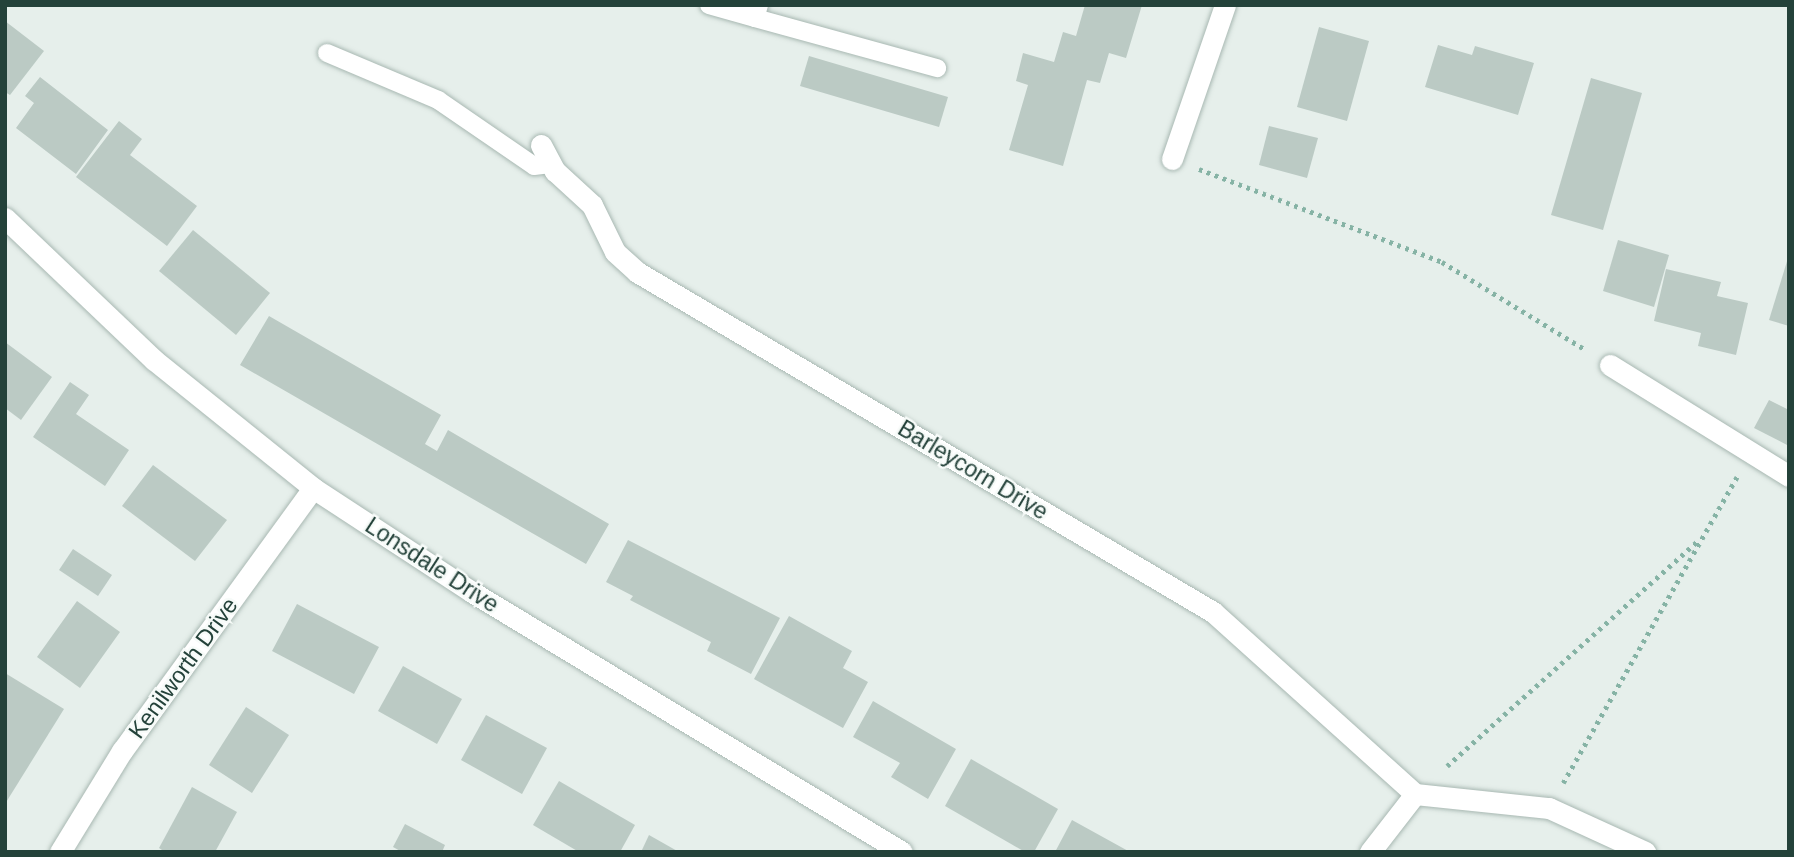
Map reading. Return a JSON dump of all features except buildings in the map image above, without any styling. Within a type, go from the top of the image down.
[{"type":"street","points":[[1172,159],[1225,5]]},
{"type":"street","name":"Barleycorn Drive","points":[[546,155],[592,205],[615,252],[637,272],[1213,612],[1415,794]]},
{"type":"street","name":"Lonsdale Drive","points":[[5,218],[154,360],[313,488],[472,592],[902,852]]},
{"type":"street","points":[[1610,365],[1789,475]]},
{"type":"street","name":"Kenilworth Drive","points":[[61,852],[122,751],[313,488]]},
{"type":"street","points":[[1370,852],[1415,794],[1549,808],[1646,852]]},
{"type":"lane","points":[[709,5],[757,11],[937,68]]},
{"type":"lane","points":[[327,53],[445,103],[534,166],[546,155]]},
{"type":"path","points":[[1172,159],[1442,262],[1610,365]]},
{"type":"path","points":[[1549,808],[1751,452]]},
{"type":"path","points":[[1415,794],[1703,536]]}]
